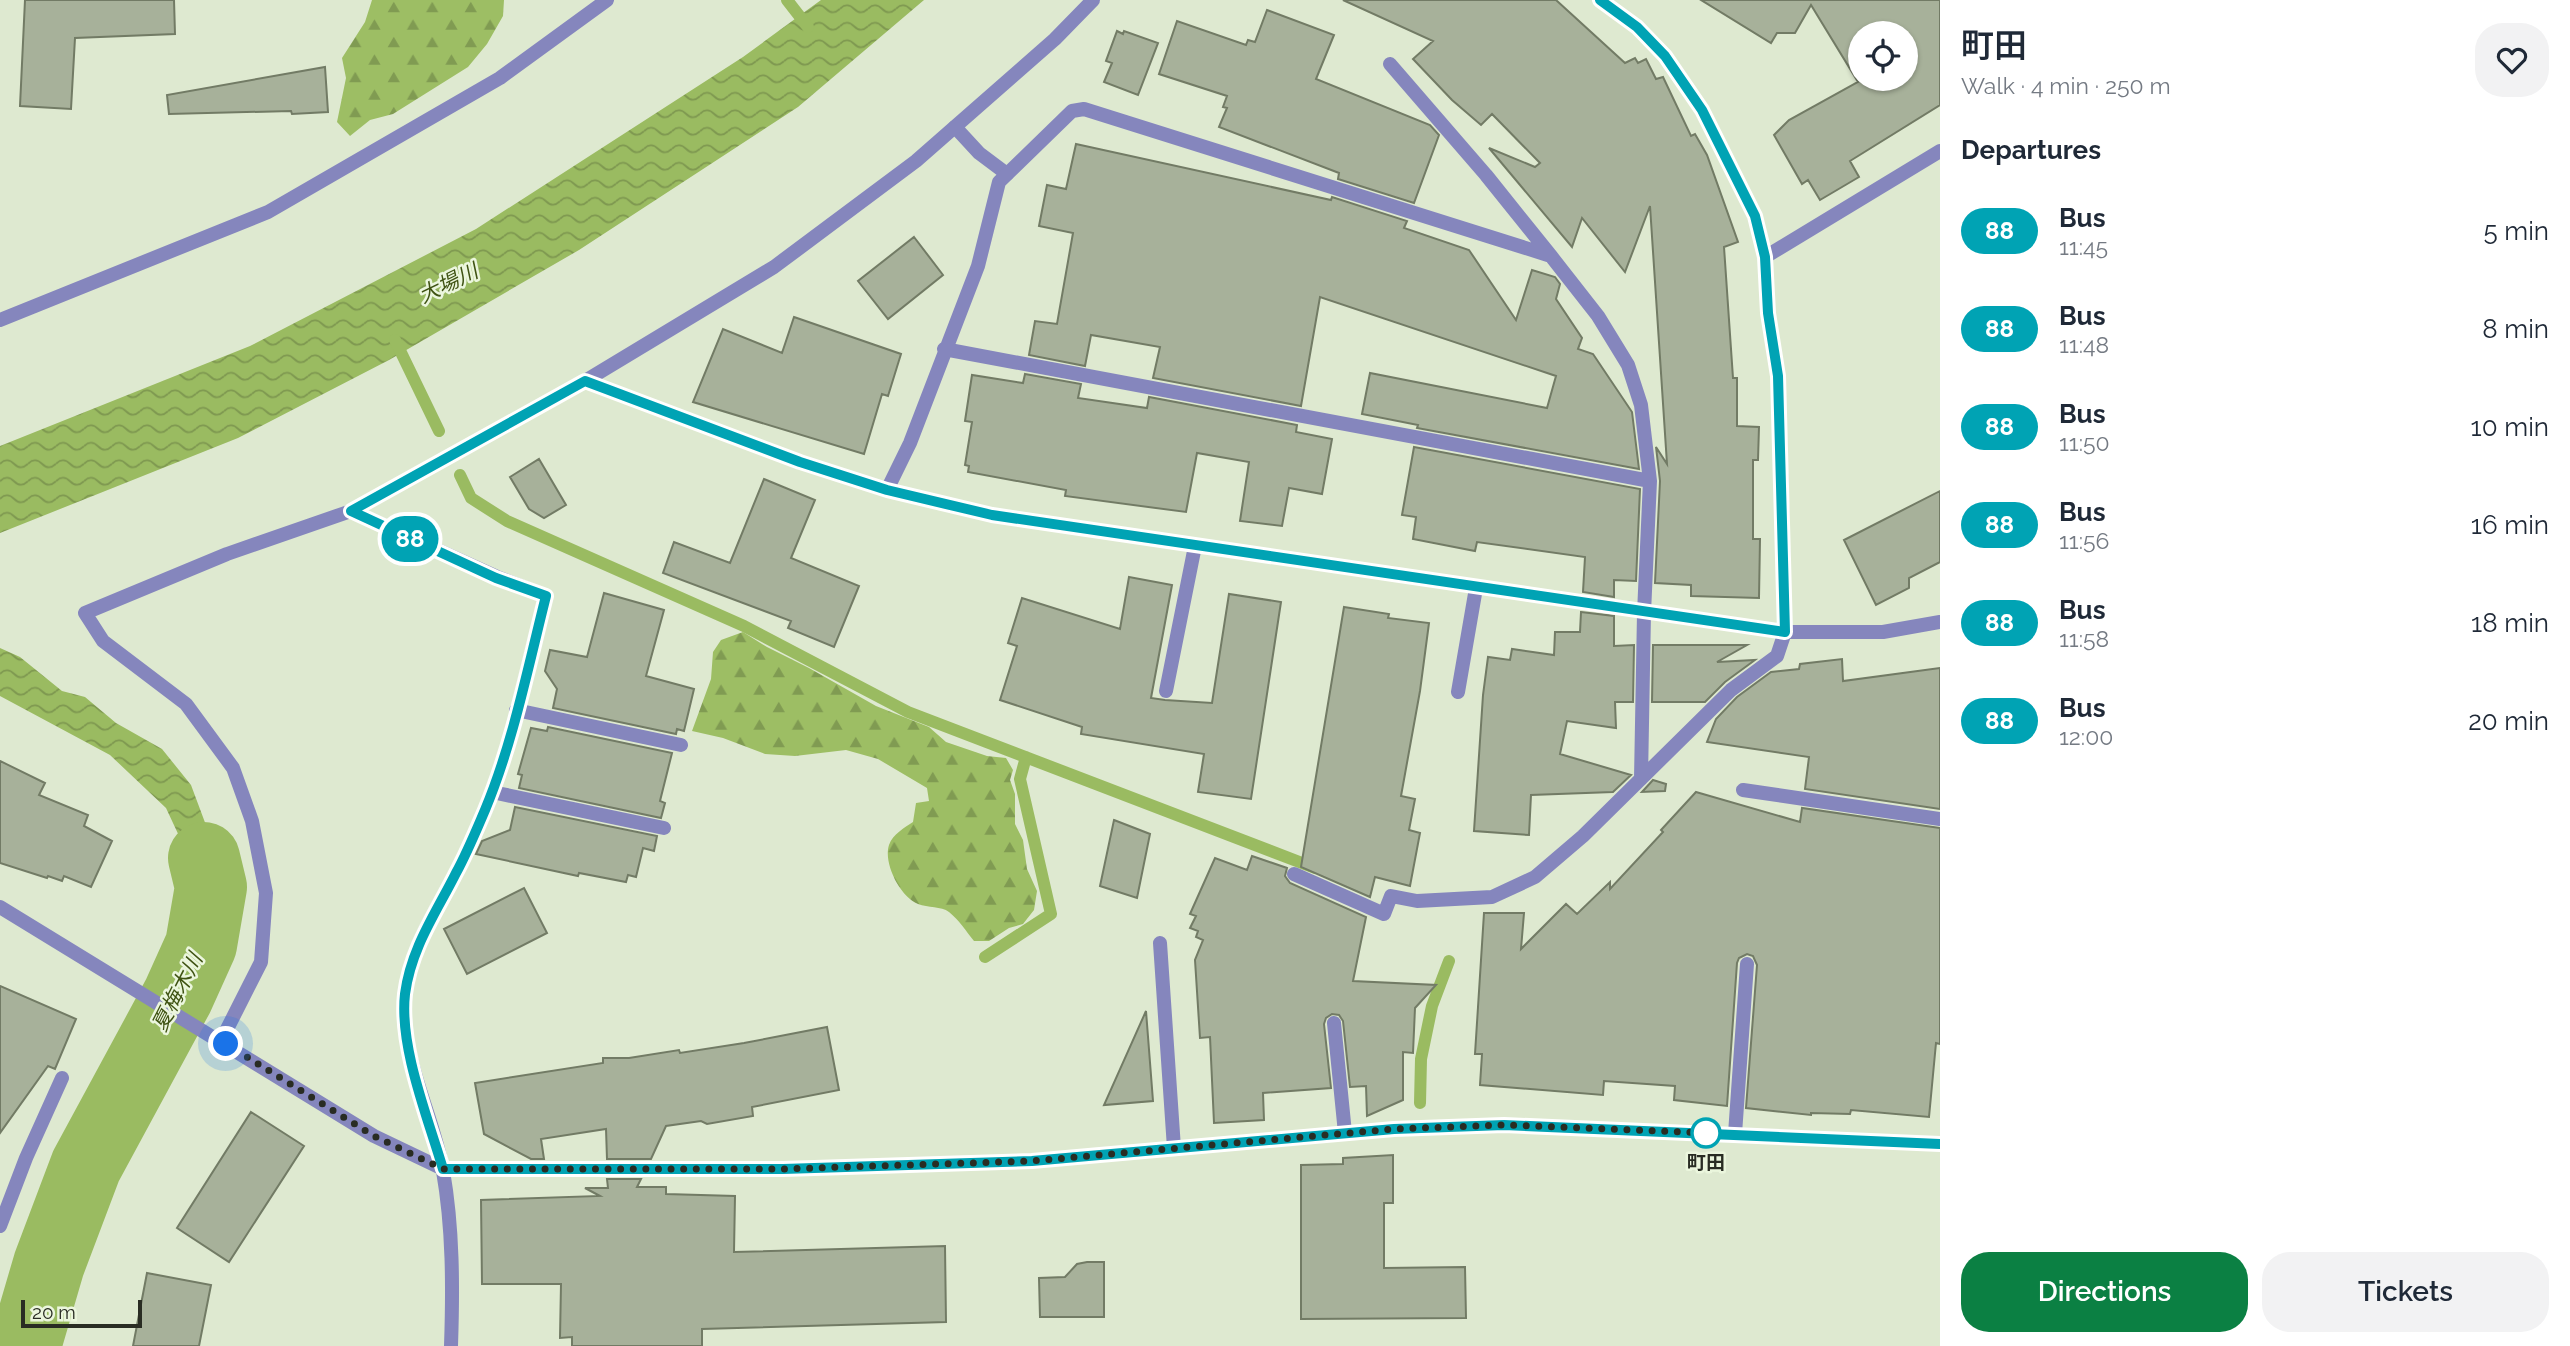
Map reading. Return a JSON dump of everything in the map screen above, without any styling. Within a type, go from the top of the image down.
[{"type":"street","points":[[0,320],[268,212],[500,78],[607,0]]},
{"type":"street","points":[[221,1041],[261,962],[266,892],[251,821],[233,768],[186,704],[103,641],[85,613],[227,554],[351,511],[585,381],[774,267],[916,161],[1055,39],[1093,0]]},
{"type":"street","points":[[1294,874],[1384,914],[1391,896],[1417,901],[1492,897],[1535,877],[1583,836],[1731,690],[1777,656],[1785,632],[1778,376],[1768,313],[1765,257],[1755,216],[1702,110],[1665,56],[1637,27],[1600,0]]},
{"type":"street","points":[[1390,64],[1486,175],[1551,256],[1598,316],[1628,365],[1641,405],[1650,481],[1641,779]]},
{"type":"street","points":[[887,490],[910,443],[978,266],[999,182],[1072,111],[1084,109],[1551,256]]},
{"type":"street","points":[[955,127],[979,153],[1007,174]]},
{"type":"street","points":[[1765,257],[1940,151]]},
{"type":"street","points":[[944,349],[1650,481]]},
{"type":"street","points":[[585,381],[800,462],[887,490],[992,515],[1785,632],[1883,632],[1940,622]]},
{"type":"street","points":[[351,511],[496,578],[546,596],[492,792],[456,873],[416,950],[405,996],[406,1032],[411,1059],[443,1169],[451,1242],[451,1346]]},
{"type":"street","points":[[1166,691],[1195,546]]},
{"type":"street","points":[[1458,692],[1476,588]]},
{"type":"street","points":[[516,710],[681,745]]},
{"type":"street","points":[[1743,790],[1940,819]]},
{"type":"street","points":[[492,792],[664,828]]},
{"type":"street","points":[[0,907],[374,1136],[443,1169],[797,1168],[1032,1161],[1394,1129],[1504,1125],[1940,1144]]},
{"type":"street","points":[[1160,943],[1174,1148]]},
{"type":"street","points":[[1735,1134],[1746,964]]},
{"type":"street","points":[[1334,1023],[1345,1133]]},
{"type":"street","points":[[0,1226],[26,1158],[62,1078]]},
{"type":"green space","points":[[372,0],[504,0],[503,16],[487,44],[468,67],[393,114],[370,120],[350,136],[337,122],[346,78],[342,58],[365,22]]},
{"type":"green space","points":[[743,632],[876,706],[929,727],[946,742],[987,756],[1006,758],[1013,770],[1010,780],[1015,794],[1015,824],[1023,840],[1027,869],[1037,891],[1034,910],[1023,924],[1009,928],[989,941],[974,941],[949,912],[918,904],[905,894],[894,879],[888,861],[889,845],[896,834],[913,822],[916,803],[929,801],[927,788],[878,759],[846,750],[795,756],[765,754],[723,738],[692,731],[711,679],[713,652],[721,640]]},
{"type":"water","name":"大場川","points":[[821,0],[924,0],[798,107],[579,250],[389,360],[238,438],[0,533],[0,446],[250,346],[476,229],[743,57]]},
{"type":"water","points":[[0,648],[20,657],[62,691],[85,697],[116,723],[162,749],[191,785],[216,852],[221,896],[208,956],[171,947],[183,907],[178,877],[180,838],[166,808],[110,755],[0,696]]},
{"type":"building","points":[[25,0],[174,0],[175,34],[75,38],[71,109],[20,106]]},
{"type":"building","points":[[1343,0],[1556,0],[1625,63],[1635,58],[1638,63],[1646,59],[1656,79],[1663,77],[1691,136],[1695,134],[1707,155],[1738,242],[1724,247],[1733,378],[1737,378],[1737,426],[1759,427],[1758,460],[1753,460],[1753,539],[1760,539],[1759,598],[1691,596],[1691,585],[1655,583],[1660,481],[1656,447],[1667,464],[1650,206],[1625,272],[1582,218],[1572,247],[1489,148],[1535,167],[1540,163],[1492,114],[1481,125],[1452,100],[1413,59],[1433,41]]},
{"type":"building","points":[[1701,0],[1940,0],[1940,105],[1850,161],[1859,177],[1820,200],[1808,180],[1802,184],[1774,135],[1789,120],[1848,88],[1848,91],[1918,91],[1918,21],[1848,21],[1848,66],[1811,5],[1795,33],[1777,33],[1771,43]]},
{"type":"building","points":[[1267,10],[1334,35],[1316,79],[1430,125],[1439,135],[1414,203],[1338,179],[1339,173],[1219,127],[1227,108],[1223,107],[1227,96],[1159,74],[1177,21],[1246,45],[1248,40],[1255,42]]},
{"type":"building","points":[[1117,31],[1158,43],[1138,95],[1104,82],[1112,63],[1106,61]]},
{"type":"building","points":[[325,67],[328,112],[169,114],[167,95]]},
{"type":"building","points":[[1076,144],[1331,200],[1332,197],[1407,221],[1404,228],[1469,250],[1516,320],[1532,270],[1555,277],[1560,284],[1556,299],[1582,338],[1578,349],[1593,354],[1632,412],[1639,469],[1417,428],[1418,425],[1362,414],[1370,373],[1547,408],[1556,376],[1320,297],[1301,406],[1153,378],[1160,347],[1091,335],[1085,366],[1029,355],[1035,321],[1057,324],[1073,233],[1039,226],[1047,185],[1066,189]]},
{"type":"building","points":[[914,237],[943,275],[888,319],[858,281]]},
{"type":"building","points":[[794,317],[901,354],[888,396],[882,394],[864,454],[693,402],[723,329],[782,353]]},
{"type":"building","points":[[1025,374],[1081,384],[1078,398],[1147,408],[1149,397],[1297,425],[1296,432],[1332,439],[1322,494],[1289,488],[1282,526],[1240,521],[1249,462],[1197,453],[1186,512],[1065,496],[1066,490],[968,472],[969,466],[965,465],[972,422],[965,421],[972,375],[1023,383]]},
{"type":"building","points":[[1414,447],[1640,489],[1636,581],[1614,580],[1614,597],[1583,592],[1585,557],[1477,542],[1475,551],[1413,539],[1416,517],[1402,515]]},
{"type":"building","points":[[539,459],[566,505],[544,518],[529,509],[510,477]]},
{"type":"building","points":[[764,479],[815,500],[791,558],[859,586],[834,647],[788,628],[791,621],[663,573],[674,542],[730,563]]},
{"type":"building","points":[[1940,491],[1940,562],[1909,578],[1909,588],[1876,605],[1844,540]]},
{"type":"building","points":[[1129,577],[1172,585],[1151,698],[1212,703],[1229,594],[1281,602],[1251,799],[1198,792],[1204,754],[1081,734],[1082,727],[1000,700],[1017,646],[1008,643],[1022,598],[1120,629]]},
{"type":"building","points":[[604,593],[664,610],[646,676],[694,689],[684,731],[677,729],[676,734],[553,708],[557,689],[545,671],[550,650],[587,657]]},
{"type":"building","points":[[1344,607],[1389,614],[1388,618],[1429,623],[1401,796],[1415,799],[1409,830],[1420,833],[1410,886],[1375,877],[1370,897],[1301,867]]},
{"type":"building","points":[[1581,612],[1614,616],[1614,646],[1634,645],[1633,702],[1615,702],[1616,728],[1567,721],[1560,754],[1631,775],[1613,792],[1531,795],[1529,835],[1474,831],[1488,657],[1510,660],[1512,649],[1554,655],[1555,632],[1580,632]]},
{"type":"building","points":[[1653,645],[1747,645],[1717,662],[1755,660],[1725,682],[1705,702],[1652,702]]},
{"type":"building","points":[[1842,659],[1843,681],[1940,668],[1940,809],[1805,789],[1809,757],[1707,742],[1716,719],[1737,697],[1771,672],[1799,669],[1800,664]]},
{"type":"building","points":[[548,727],[672,753],[660,801],[665,803],[661,818],[519,788],[522,775],[518,774],[531,728],[547,731]]},
{"type":"building","points":[[0,761],[45,783],[39,795],[88,815],[84,826],[112,841],[91,887],[64,876],[62,881],[48,876],[47,878],[0,863]]},
{"type":"building","points":[[1653,780],[1666,784],[1665,791],[1642,792]]},
{"type":"building","points":[[1696,792],[1800,822],[1802,808],[1940,828],[1940,1044],[1936,1043],[1929,1117],[1851,1110],[1850,1114],[1811,1115],[1746,1108],[1757,965],[1753,956],[1747,954],[1739,958],[1737,963],[1727,1106],[1674,1100],[1675,1086],[1604,1081],[1603,1095],[1480,1085],[1482,1054],[1475,1054],[1484,913],[1524,913],[1521,949],[1566,904],[1577,914],[1610,882],[1610,889]]},
{"type":"building","points":[[515,807],[657,836],[654,851],[643,848],[636,877],[628,875],[626,882],[579,873],[578,876],[476,854],[482,841],[510,830]]},
{"type":"building","points":[[1114,820],[1150,834],[1137,898],[1100,886]]},
{"type":"building","points":[[1252,856],[1287,868],[1285,876],[1290,883],[1366,917],[1353,981],[1436,985],[1415,1008],[1413,1053],[1403,1052],[1403,1100],[1367,1116],[1366,1086],[1350,1087],[1343,1021],[1339,1015],[1332,1014],[1326,1018],[1324,1024],[1331,1088],[1263,1093],[1264,1120],[1214,1123],[1210,1037],[1200,1038],[1195,960],[1203,940],[1196,937],[1198,931],[1190,928],[1196,916],[1190,914],[1215,858],[1247,870]]},
{"type":"building","points":[[524,888],[547,933],[467,974],[444,929]]},
{"type":"building","points":[[0,986],[76,1019],[55,1069],[48,1066],[0,1133]]},
{"type":"building","points":[[1146,1011],[1153,1101],[1104,1105]]},
{"type":"building","points":[[827,1027],[839,1090],[752,1107],[753,1116],[707,1124],[701,1121],[666,1126],[651,1159],[607,1159],[606,1129],[541,1139],[544,1159],[531,1159],[484,1134],[475,1083],[603,1063],[603,1058],[629,1058],[679,1050],[680,1053]]},
{"type":"building","points":[[251,1112],[304,1146],[229,1262],[177,1228]]},
{"type":"building","points":[[1393,1155],[1393,1203],[1384,1203],[1384,1268],[1465,1267],[1466,1318],[1301,1319],[1301,1165],[1343,1164],[1343,1158]]},
{"type":"building","points":[[607,1179],[641,1179],[637,1187],[666,1187],[666,1194],[735,1196],[734,1252],[945,1246],[946,1322],[702,1329],[702,1346],[572,1346],[572,1337],[560,1338],[561,1284],[482,1284],[481,1200],[600,1196],[585,1188],[608,1188]]},
{"type":"building","points":[[1104,1262],[1104,1317],[1040,1317],[1039,1278],[1065,1277],[1077,1264]]},
{"type":"building","points":[[147,1273],[211,1285],[199,1346],[133,1346]]},
{"type":"waterway","points":[[787,0],[808,27]]},
{"type":"waterway","points":[[395,340],[439,431]]},
{"type":"waterway","points":[[460,475],[471,498],[507,521],[744,626],[908,712],[1315,868]]},
{"type":"waterway","points":[[985,957],[1051,914],[1020,779],[1026,757]]},
{"type":"waterway","name":"夏梅木川","points":[[25,1346],[49,1264],[86,1166],[178,996],[201,945],[211,887],[204,858]]},
{"type":"waterway","points":[[1420,1103],[1421,1059],[1432,1006],[1449,961]]},
{"type":"bus line","name":"88","points":[[1600,0],[1637,27],[1665,56],[1702,110],[1755,216],[1765,257],[1768,313],[1778,376],[1785,632],[992,515],[887,490],[800,462],[585,381],[351,511],[496,578],[546,596],[492,792],[456,873],[416,950],[405,996],[406,1032],[411,1059],[443,1169],[783,1169],[1032,1161],[1394,1129],[1504,1125],[1940,1144]]},
{"type":"place","name":"町田","points":[[1706,1133]]},
{"type":"route","points":[[226,1044],[374,1136],[443,1169],[783,1169],[1032,1161],[1394,1129],[1504,1125],[1710,1133],[1706,1133]]}]
